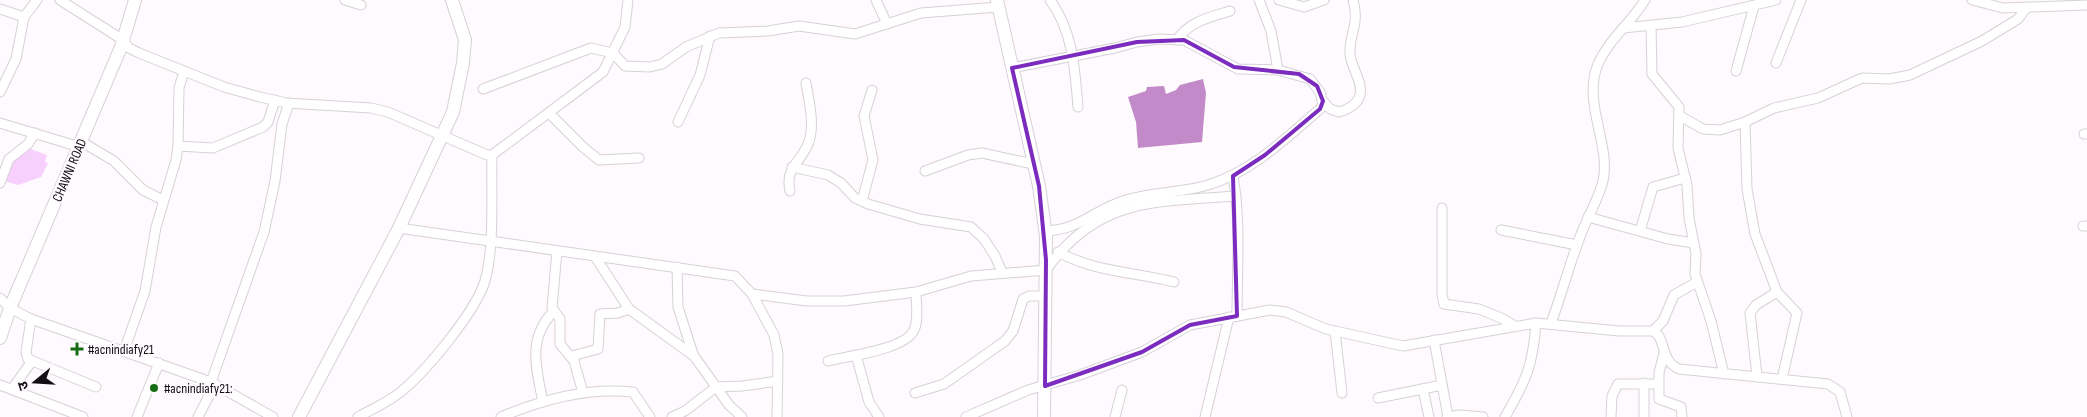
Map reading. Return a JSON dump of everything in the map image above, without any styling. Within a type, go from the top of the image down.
[{"type":"street","points":[[0,92],[16,59],[24,18],[37,0]]},
{"type":"street","points":[[60,0],[123,40],[129,48],[138,53],[224,87],[289,103],[377,108],[487,155],[492,155],[603,72],[625,28],[628,0]]},
{"type":"street","name":"CHAWNI ROAD","points":[[0,338],[10,308],[81,144],[123,40],[135,0]]},
{"type":"street","points":[[345,0],[361,6]]},
{"type":"street","points":[[298,417],[399,228],[453,112],[463,63],[465,40],[452,0]]},
{"type":"street","points":[[876,0],[887,24]]},
{"type":"street","points":[[1050,0],[1057,10],[1070,40],[1078,107]]},
{"type":"street","points":[[1259,0],[1271,31],[1278,70]]},
{"type":"street","points":[[1279,0],[1304,7],[1324,0]]},
{"type":"street","points":[[1012,68],[1073,57],[1137,42],[1177,40],[1194,43],[1238,69],[1278,70],[1310,79],[1330,109],[1339,112],[1352,106],[1360,95],[1360,86],[1350,55],[1357,20],[1353,0]]},
{"type":"street","points":[[1551,323],[1577,245],[1600,189],[1604,171],[1593,84],[1603,55],[1645,0]]},
{"type":"street","points":[[1623,28],[1682,22],[1776,0]]},
{"type":"street","points":[[1776,63],[1801,0]]},
{"type":"street","points":[[1972,0],[1996,7],[2027,7],[2059,3],[2087,5]]},
{"type":"street","points":[[483,90],[591,48],[613,53],[624,66],[650,67],[668,61],[686,48],[719,33],[768,31],[799,26],[855,34],[921,13],[998,4],[1033,164],[1045,231],[1044,417]]},
{"type":"street","points":[[1736,71],[1754,6]]},
{"type":"street","points":[[1680,116],[1708,130],[1720,130],[1745,122],[1774,108],[1818,98],[1862,78],[1889,79],[1910,75],[1982,41],[2018,18],[2027,7]]},
{"type":"street","points":[[0,8],[24,18]]},
{"type":"street","points":[[1177,40],[1185,29],[1193,24],[1230,11]]},
{"type":"street","points":[[1651,26],[1652,74],[1655,81],[1678,104],[1680,116],[1678,148],[1685,178],[1694,244],[1696,282],[1711,321],[1724,374]]},
{"type":"street","points":[[678,122],[700,75],[710,36]]},
{"type":"street","points":[[124,351],[145,291],[163,200],[171,179],[178,146],[177,104],[184,71]]},
{"type":"street","points":[[790,191],[788,177],[792,167],[808,147],[810,138],[812,120],[806,83]]},
{"type":"street","points":[[862,201],[873,160],[864,116],[872,90]]},
{"type":"street","points":[[178,146],[213,148],[263,127],[268,122],[275,100]]},
{"type":"street","points":[[1045,231],[1071,228],[1125,200],[1195,188],[1233,177],[1265,155],[1320,109],[1323,101]]},
{"type":"street","points":[[198,417],[213,383],[264,232],[275,181],[282,124],[289,103]]},
{"type":"street","points":[[549,113],[583,148],[599,160],[639,158]]},
{"type":"street","points":[[1745,122],[1746,172],[1752,218],[1758,245],[1777,292],[1797,313],[1782,379]]},
{"type":"street","points":[[0,123],[81,144],[114,162],[143,190],[163,200]]},
{"type":"street","points":[[0,183],[9,159],[28,144],[35,133]]},
{"type":"street","points":[[925,171],[968,155],[982,153],[1033,164]]},
{"type":"street","points":[[358,417],[402,390],[460,327],[484,284],[490,240],[492,155]]},
{"type":"street","points":[[792,167],[828,175],[862,201],[907,216],[971,227],[984,238],[996,256],[1002,272]]},
{"type":"street","points":[[1205,417],[1233,317],[1236,193],[1233,177]]},
{"type":"street","points":[[1640,231],[1653,187],[1685,178]]},
{"type":"street","points":[[1046,270],[1058,252],[1074,236],[1108,215],[1128,207],[1236,193]]},
{"type":"street","points":[[1442,208],[1442,294],[1444,304],[1479,310],[1501,318],[1515,326]]},
{"type":"street","points":[[1588,217],[1694,244]]},
{"type":"street","points":[[399,228],[490,240],[596,258],[728,273],[741,280],[752,294],[774,335],[777,345],[777,417]]},
{"type":"street","points":[[1501,230],[1577,245]]},
{"type":"street","points":[[557,251],[552,303],[554,311],[560,319],[560,344],[572,356],[583,393]]},
{"type":"street","points":[[1058,252],[1080,263],[1102,269],[1174,282]]},
{"type":"street","points":[[596,258],[629,309],[694,356]]},
{"type":"street","points":[[677,267],[678,307],[694,356],[728,405],[742,417]]},
{"type":"street","points":[[752,294],[807,301],[844,301],[916,292],[962,278],[1002,272],[1046,270]]},
{"type":"street","points":[[1653,331],[1663,321],[1674,296],[1696,282]]},
{"type":"street","points":[[828,361],[898,344],[909,336],[914,330],[916,322],[916,292]]},
{"type":"street","points":[[1757,376],[1750,313],[1756,305],[1777,292]]},
{"type":"street","points":[[915,393],[944,384],[1005,341],[1013,331],[1023,299],[1029,296],[1045,296]]},
{"type":"street","points":[[0,298],[10,308],[31,319],[213,383],[273,417]]},
{"type":"street","points":[[572,356],[596,350],[600,347],[600,314],[618,313],[629,309]]},
{"type":"street","points":[[966,417],[1028,390],[1045,386],[1142,352],[1190,325],[1279,310],[1309,324],[1402,346],[1536,323],[1618,331],[1653,331],[1660,337],[1664,353],[1672,366],[1679,369],[1757,376],[1833,386],[1840,392],[1847,417]]},
{"type":"street","points":[[543,402],[534,349],[544,321],[554,311]]},
{"type":"street","points":[[31,319],[26,352],[28,359],[96,386]]},
{"type":"street","points":[[1504,417],[1529,371],[1534,353],[1536,323]]},
{"type":"street","points":[[1338,332],[1342,393]]},
{"type":"street","points":[[1434,340],[1448,417],[1460,415],[1483,417]]},
{"type":"street","points":[[1664,353],[1658,384],[1659,398],[1681,407],[1682,417]]},
{"type":"street","points":[[856,354],[869,402],[879,417]]},
{"type":"street","points":[[12,389],[32,361]]},
{"type":"street","points":[[137,417],[159,363]]},
{"type":"street","points":[[672,417],[685,411],[716,387],[742,386],[778,381]]},
{"type":"street","points":[[1611,417],[1612,396],[1618,384],[1658,384]]},
{"type":"street","points":[[1644,384],[1644,417]]},
{"type":"street","points":[[0,385],[83,417]]},
{"type":"street","points":[[1378,398],[1442,385]]},
{"type":"street","points":[[1423,389],[1429,417]]},
{"type":"street","points":[[501,417],[543,402],[600,390],[633,392],[639,397],[646,415]]},
{"type":"street","points":[[1116,417],[1122,390]]},
{"type":"highlighted area","points":[[1184,40],[1234,67],[1299,74],[1317,86],[1323,101],[1320,109],[1265,155],[1233,176],[1237,316],[1190,325],[1142,352],[1045,386],[1046,260],[1039,186],[1012,68],[1137,42]]},
{"type":"shaded area","points":[[1203,79],[1206,93],[1202,142],[1138,148],[1136,122],[1128,97],[1146,91],[1147,87],[1164,86],[1166,94],[1176,90],[1180,85]]},
{"type":"shaded area","points":[[28,148],[47,155],[45,162],[48,163],[41,177],[18,185],[3,181],[10,162]]},
{"type":"place","name":"#acnindiafy21","points":[[77,349]]},
{"type":"place","name":"#acnindiafy21:","points":[[154,388]]}]
